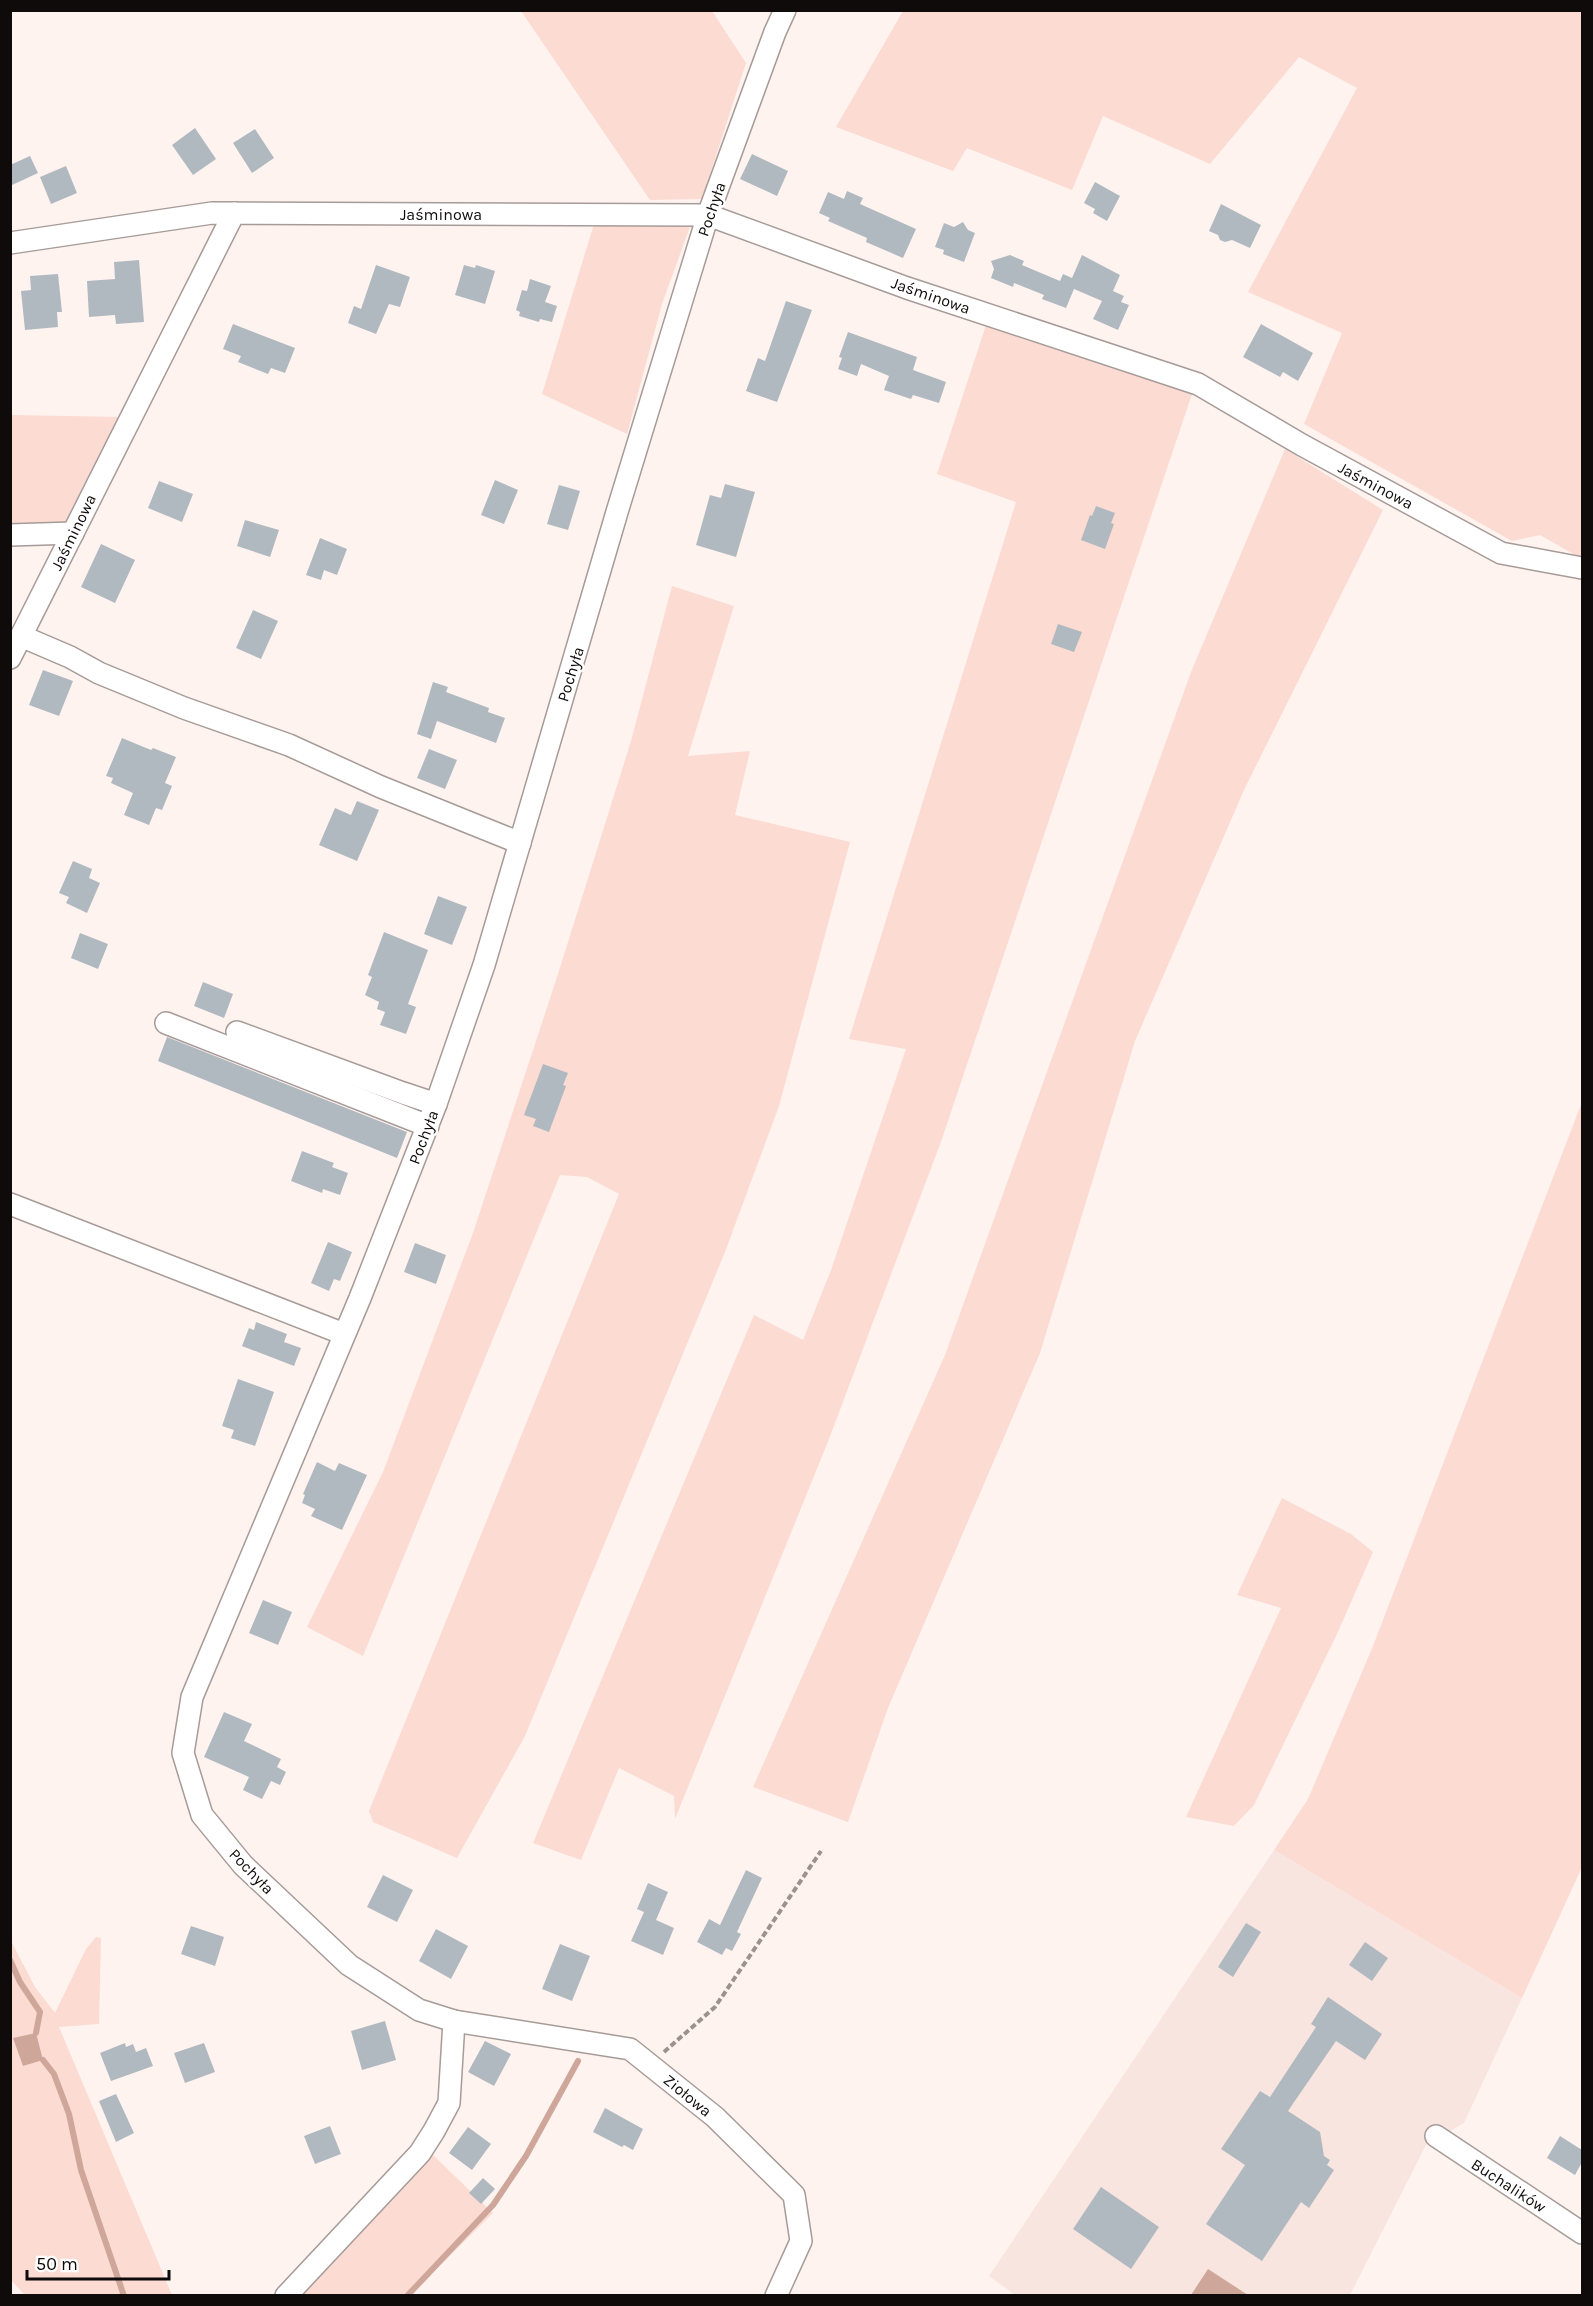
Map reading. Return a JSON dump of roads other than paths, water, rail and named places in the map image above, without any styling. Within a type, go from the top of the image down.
[{"type":"street","name":"Pochyła","points":[[454,2021],[419,2010],[349,1965],[243,1865],[202,1815],[183,1753],[192,1697],[344,1334],[436,1104],[484,965],[617,512],[708,214],[785,10]]},
{"type":"street","name":"Jaśminowa","points":[[10,243],[212,213],[708,214],[907,288],[1198,384],[1302,445],[1501,553],[1582,568]]},
{"type":"street","name":"Jaśminowa","points":[[10,658],[234,213]]},
{"type":"street","points":[[10,535],[73,533]]},
{"type":"street","points":[[21,636],[70,657],[99,673],[184,708],[289,746],[381,788],[520,843]]},
{"type":"street","points":[[166,1023],[428,1126]]},
{"type":"street","points":[[237,1032],[436,1104]]},
{"type":"street","points":[[10,1204],[344,1334]]},
{"type":"street","points":[[286,2295],[420,2153],[434,2132],[449,2103],[454,2021]]},
{"type":"street","name":"Ziołowa","points":[[454,2021],[630,2049],[715,2117],[794,2195],[801,2241],[776,2295]]},
{"type":"street","name":"Buchalików","points":[[1436,2136],[1582,2233]]},
{"type":"waterway","points":[[10,1960],[20,1982],[40,2012],[36,2033]]},
{"type":"waterway","points":[[43,2060],[54,2074],[69,2114],[81,2170],[124,2296]]},
{"type":"waterway","points":[[407,2296],[493,2205],[526,2156],[578,2061]]}]
